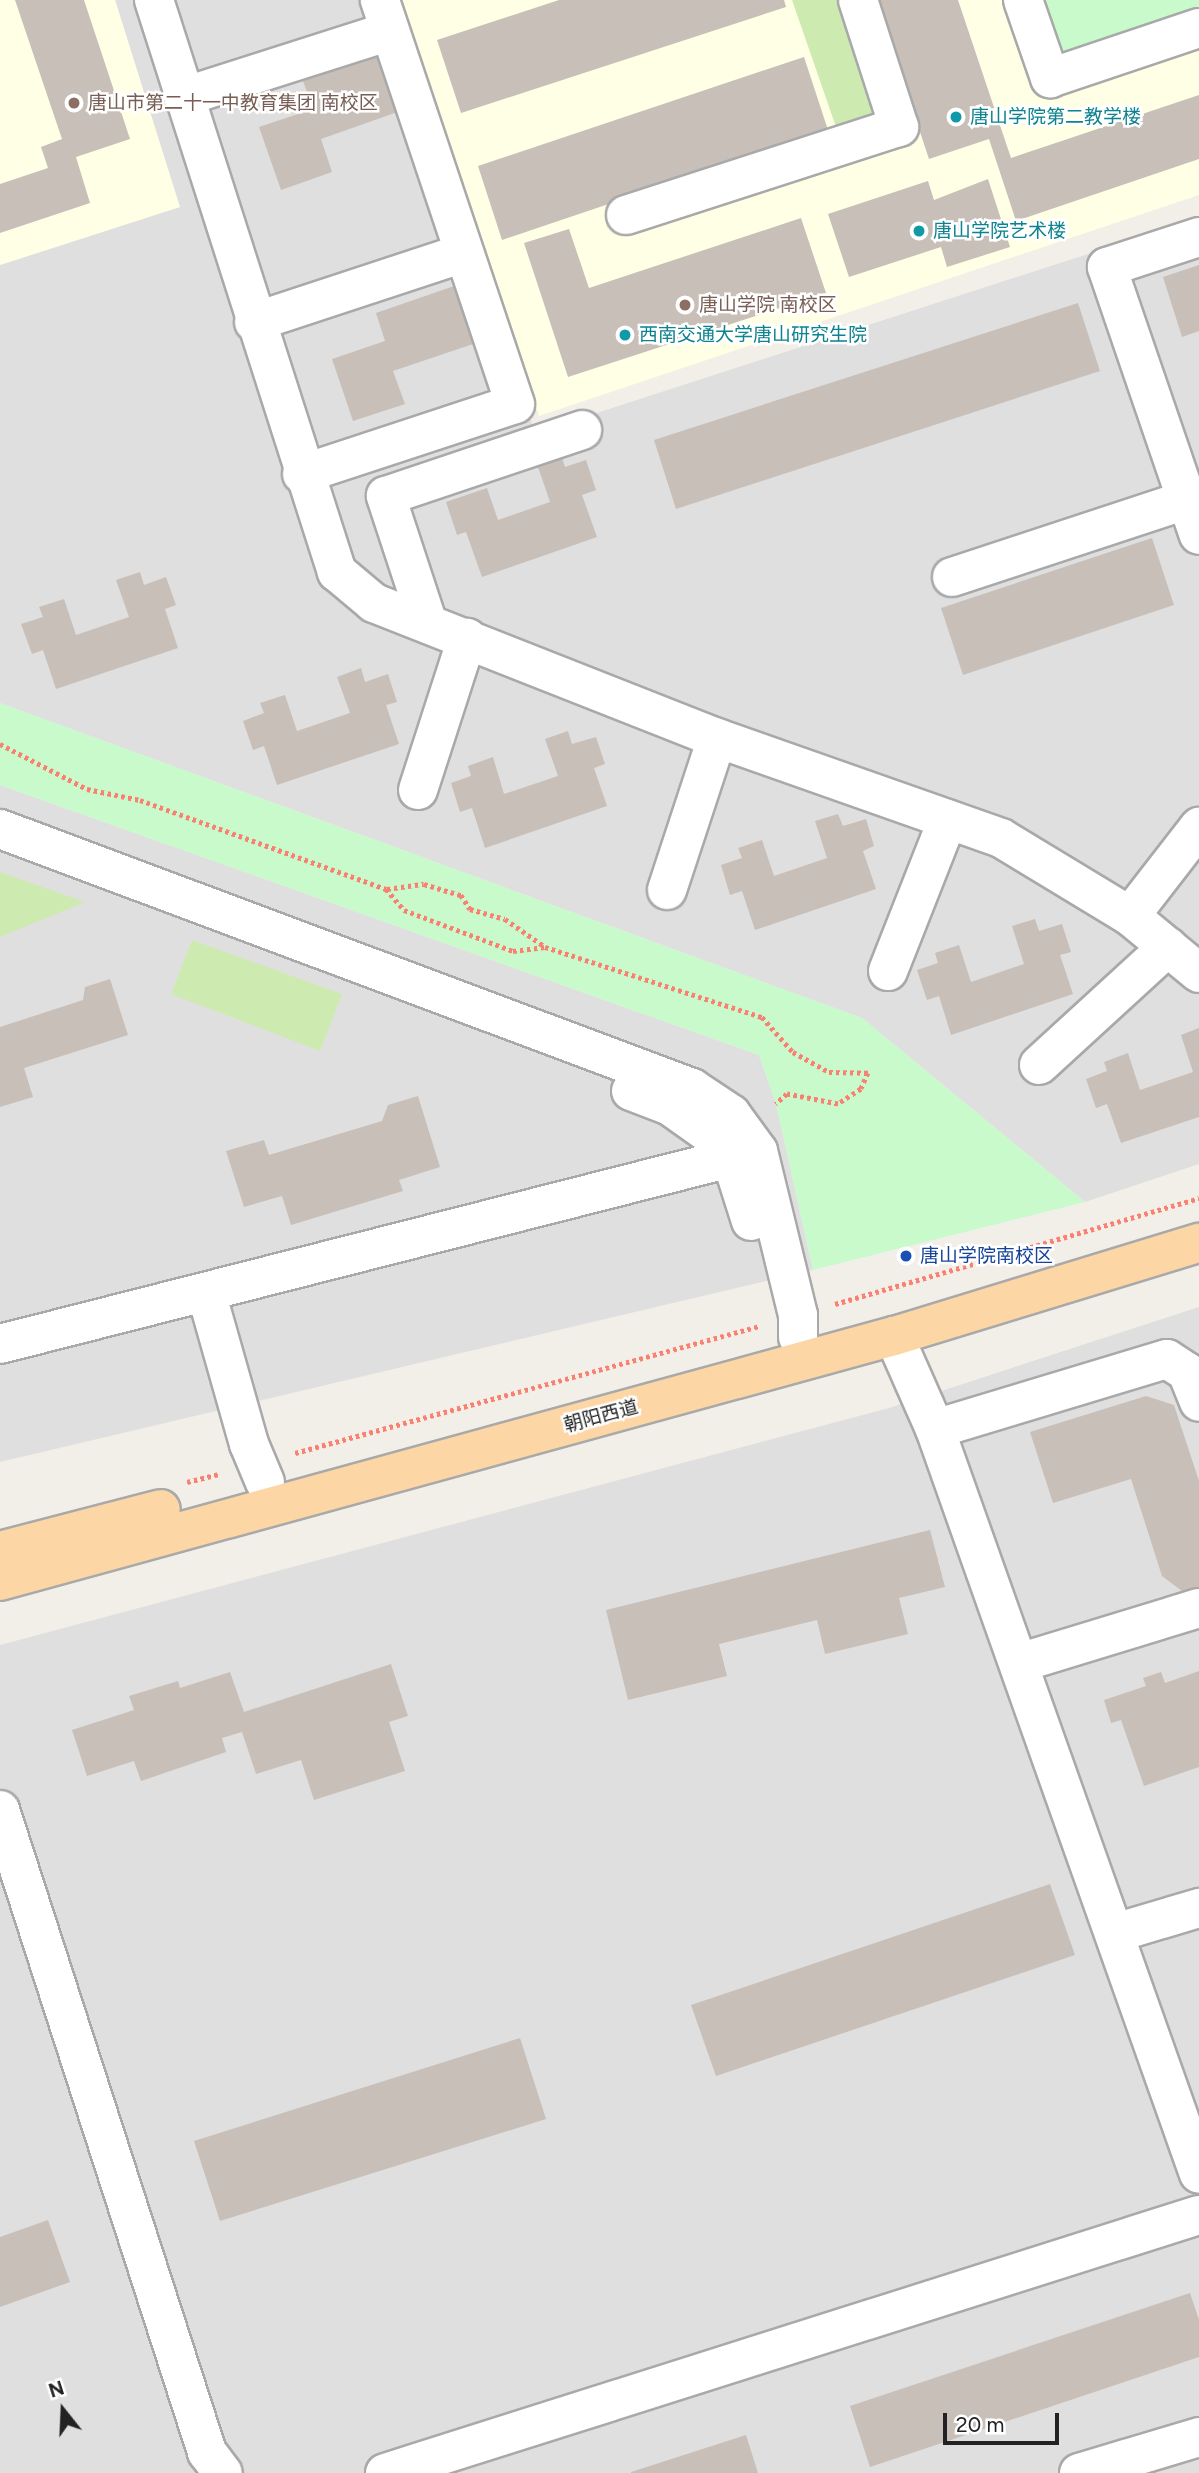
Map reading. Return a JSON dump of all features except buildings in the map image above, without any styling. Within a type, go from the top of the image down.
[{"type":"main road","name":"朝阳西道","points":[[0,1551],[263,1472],[793,1324],[1199,1220]]},
{"type":"main road","name":"朝阳西道","points":[[0,1581],[894,1336],[1199,1243]]},
{"type":"street","points":[[154,0],[302,474],[337,572],[374,603],[717,738],[1001,838],[1130,916],[1199,973]]},
{"type":"street","points":[[626,215],[899,128],[858,0]]},
{"type":"street","points":[[1023,0],[1049,78],[1199,28]]},
{"type":"street","points":[[183,97],[385,16],[515,404],[302,474]]},
{"type":"street","points":[[952,576],[1195,510],[1107,267],[1199,237]]},
{"type":"street","points":[[254,322],[464,253]]},
{"type":"street","points":[[428,624],[386,496],[582,430]]},
{"type":"street","points":[[418,790],[467,638]]},
{"type":"street","points":[[667,890],[717,738]]},
{"type":"street","points":[[888,971],[948,818]]},
{"type":"street","points":[[1130,916],[1199,827]]},
{"type":"street","points":[[0,829],[692,1088],[731,1114],[745,1154],[793,1324]]},
{"type":"street","points":[[0,846],[670,1106],[715,1138],[745,1154]]},
{"type":"street","points":[[1039,1065],[1168,947]]},
{"type":"street","points":[[0,1344],[745,1154]]},
{"type":"street","points":[[206,1292],[249,1444],[263,1472]]},
{"type":"street","points":[[894,1336],[935,1429],[1199,2174]]},
{"type":"street","points":[[935,1429],[1167,1359],[1187,1372],[1199,1402]]},
{"type":"street","points":[[1019,1663],[1199,1608]]},
{"type":"street","points":[[0,1810],[208,2452],[223,2473]]},
{"type":"street","points":[[1115,1933],[1199,1908]]},
{"type":"street","points":[[385,2473],[1199,2215]]},
{"type":"street","points":[[1079,2473],[1199,2437]]},
{"type":"path","points":[[0,744],[87,789],[140,800],[386,890],[404,910],[513,951],[545,947]]},
{"type":"path","points":[[386,890],[424,884],[461,895],[470,909],[505,919],[545,947],[762,1017],[793,1052],[829,1072],[868,1073],[861,1089],[838,1104],[787,1094],[776,1104]]},
{"type":"path","points":[[182,1483],[263,1472],[793,1324],[1199,1198]]},
{"type":"shaded area","name":"唐山市第二十一中教育集团 南校区","points":[[0,0],[115,0],[180,207],[0,265]]},
{"type":"shaded area","points":[[115,0],[389,0],[535,433],[1199,218],[1199,1164],[1085,1202],[862,1018],[0,703],[0,265],[179,207]]},
{"type":"shaded area","name":"唐山学院 南校区","points":[[402,0],[1199,0],[1199,195],[539,416]]},
{"type":"shaded area","points":[[0,785],[759,1055],[776,1104],[813,1270],[0,1462]]},
{"type":"shaded area","points":[[1199,1307],[1199,2473],[0,2473],[0,1645],[889,1408]]},
{"type":"green space","points":[[792,0],[857,0],[893,109],[836,127]]},
{"type":"green space","points":[[1040,0],[1199,0],[1199,11],[1059,58]]},
{"type":"green space","points":[[0,703],[862,1018],[1085,1202],[813,1270],[776,1104],[759,1055],[0,785]]},
{"type":"green space","points":[[0,872],[85,902],[0,937]]},
{"type":"green space","points":[[192,940],[342,994],[320,1051],[171,994]]},
{"type":"place","name":"唐山市第二十一中教育集团 南校区","points":[[74,103]]},
{"type":"place","name":"唐山学院第二教学楼","points":[[956,117]]},
{"type":"place","name":"唐山学院艺术楼","points":[[919,231]]},
{"type":"place","name":"唐山学院 南校区","points":[[685,305]]},
{"type":"place","name":"西南交通大学唐山研究生院","points":[[625,335]]},
{"type":"place","name":"唐山学院南校区","points":[[906,1256]]}]
